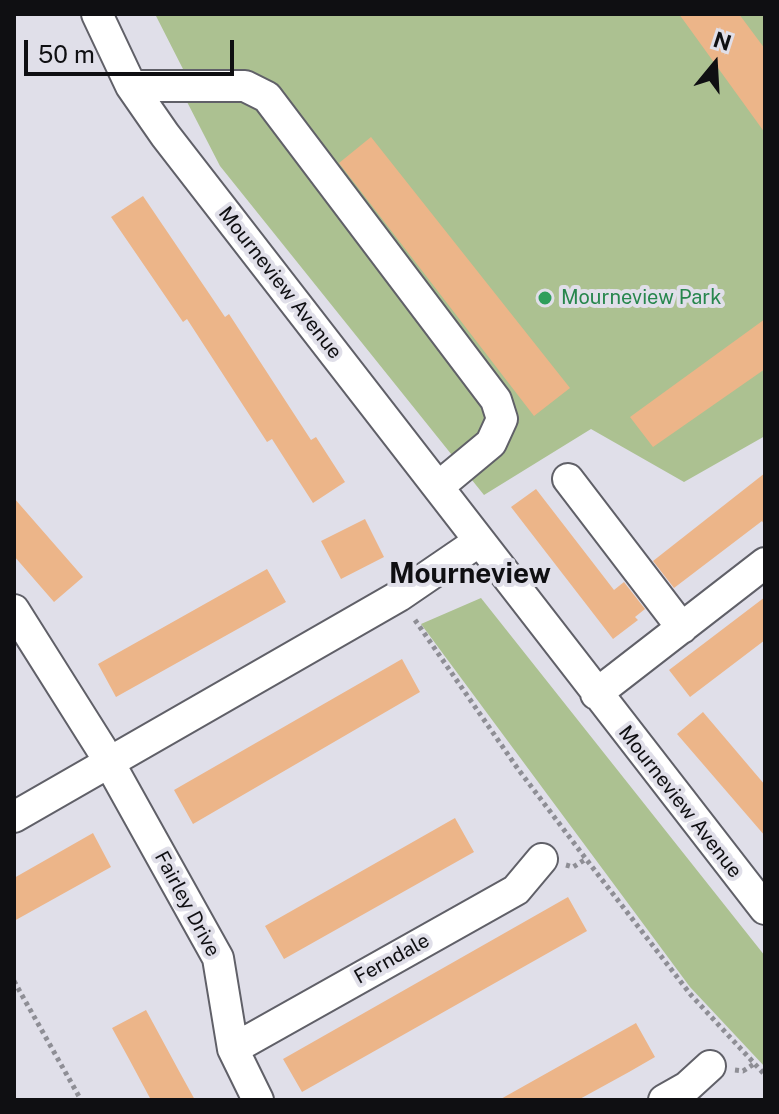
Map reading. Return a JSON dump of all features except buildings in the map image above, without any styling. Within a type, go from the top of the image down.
[{"type":"street","name":"Mourneview Avenue","points":[[97,14],[131,86],[165,135],[765,909]]},
{"type":"street","points":[[131,86],[245,86],[267,97],[277,109],[496,400],[502,419],[491,443],[438,487]]},
{"type":"street","points":[[568,479],[682,628]]},
{"type":"street","points":[[14,817],[399,596],[478,542]]},
{"type":"street","points":[[596,694],[765,563]]},
{"type":"street","name":"Fairley Drive","points":[[14,610],[39,644],[110,762],[218,958],[233,1049],[258,1100]]},
{"type":"street","name":"Ferndale","points":[[233,1049],[516,890],[542,859]]},
{"type":"street","points":[[664,1100],[687,1087],[710,1066]]},
{"type":"path","points":[[399,596],[518,769],[586,859],[691,995],[765,1075]]},
{"type":"path","points":[[14,981],[81,1100]]},
{"type":"green space","name":"Mourneview Park","points":[[155,14],[764,14],[765,436],[684,482],[591,429],[484,495],[220,166],[185,98],[184,71]]},
{"type":"green space","points":[[481,598],[765,956],[765,1067],[690,987],[421,624]]},
{"type":"place","name":"Mourneview Park","points":[[545,298]]},
{"type":"district","name":"Mourneview","points":[[470,574]]}]
